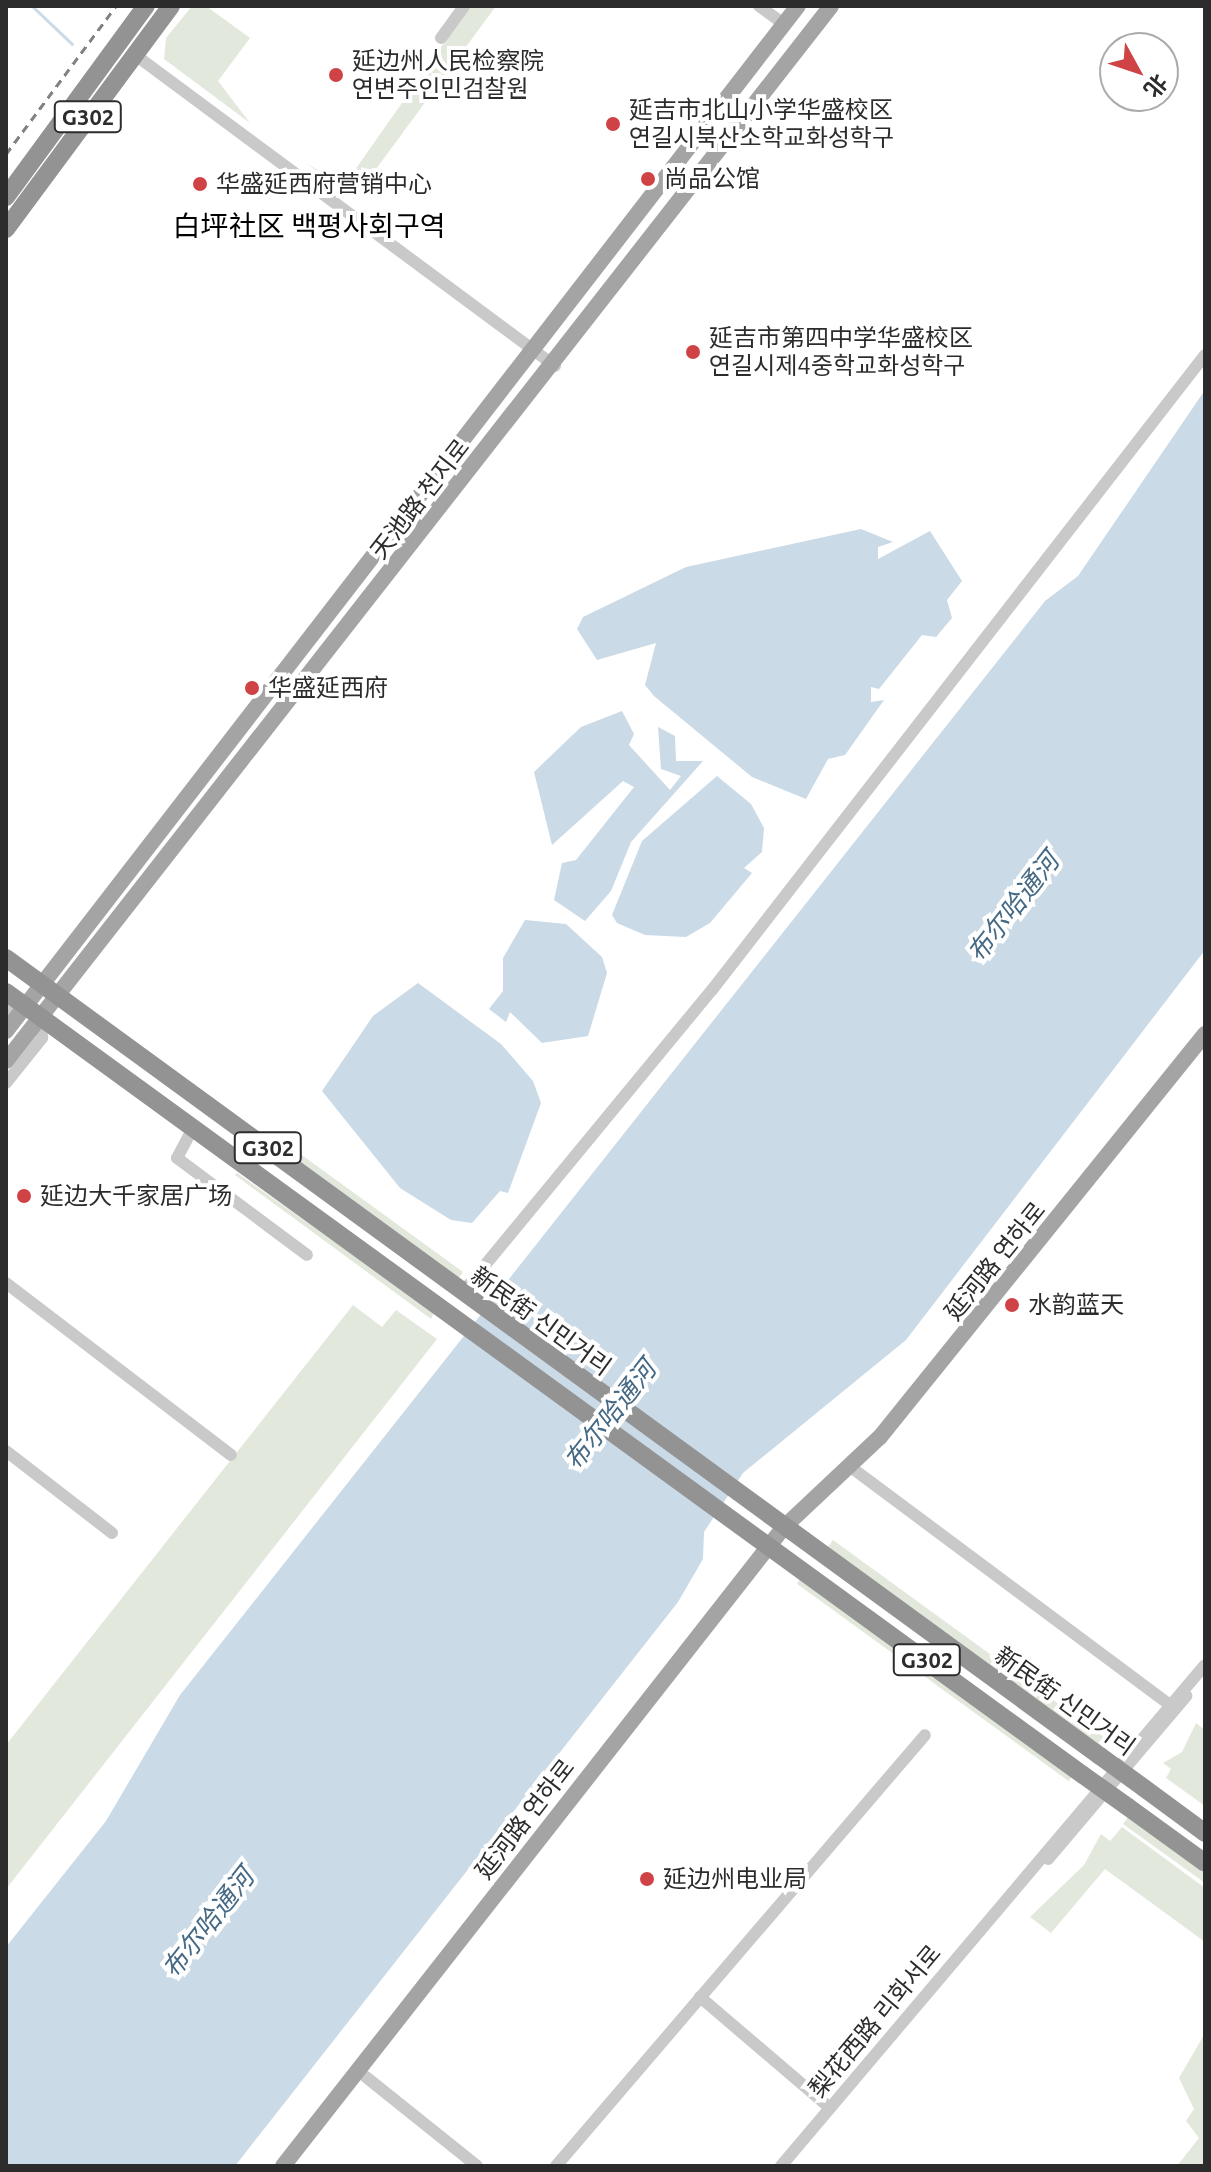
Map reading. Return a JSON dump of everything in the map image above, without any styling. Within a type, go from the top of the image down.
[{"type":"highway","name":"G302","points":[[6,197],[146,6]]},
{"type":"highway","name":"G302","points":[[6,229],[171,6]]},
{"type":"highway","name":"新民街 신민거리","points":[[6,958],[752,1506],[1205,1833]]},
{"type":"highway","name":"新民街 신민거리","points":[[6,992],[464,1321],[1205,1863]]},
{"type":"highway","points":[[443,1306],[465,1295]]},
{"type":"main road","name":"天池路 천지로","points":[[51,989],[533,349],[798,6]]},
{"type":"main road","name":"天池路 천지로","points":[[6,1061],[33,1012],[555,366],[831,6]]},
{"type":"main road","name":"天池路 천지로","points":[[6,1031],[33,1012]]},
{"type":"main road","name":"延河路 연하로","points":[[296,2166],[787,1531],[809,1506],[852,1468],[1205,1034]]},
{"type":"main road","name":"延河路 연하로","points":[[283,2166],[774,1548]]},
{"type":"street","points":[[441,38],[464,6]]},
{"type":"street","points":[[759,6],[784,24]]},
{"type":"street","points":[[134,54],[555,366]]},
{"type":"street","points":[[465,1295],[712,990],[1205,355]]},
{"type":"street","points":[[6,1010],[33,1012]]},
{"type":"street","name":"天池路 천지로","points":[[6,1083],[42,1038],[33,1012]]},
{"type":"street","points":[[193,1128],[177,1158],[307,1255]]},
{"type":"street","points":[[6,1283],[231,1455]]},
{"type":"street","points":[[6,1451],[112,1533]]},
{"type":"street","points":[[852,1468],[1169,1704]]},
{"type":"street","name":"梨花西路 리화서로","points":[[781,2166],[1169,1704],[1205,1668]]},
{"type":"street","name":"梨花西路 리화서로","points":[[1004,1904],[1099,1807],[1205,1668]]},
{"type":"street","points":[[556,2166],[925,1735]]},
{"type":"street","points":[[700,1997],[830,2108]]},
{"type":"street","points":[[366,2077],[477,2166]]},
{"type":"shaded area","points":[[192,6],[206,6],[250,38],[218,81],[250,123],[164,59],[166,38]]},
{"type":"shaded area","points":[[470,6],[496,6],[354,199],[306,163],[336,181],[342,172],[350,177]]},
{"type":"shaded area","points":[[270,1132],[463,1272],[459,1278],[290,1154]]},
{"type":"shaded area","points":[[237,1173],[434,1312],[431,1319],[235,1175]]},
{"type":"shaded area","points":[[353,1305],[382,1327],[396,1310],[437,1339],[6,1889],[6,1745]]},
{"type":"shaded area","points":[[833,1540],[1106,1739],[1100,1748],[827,1549]]},
{"type":"shaded area","points":[[801,1578],[1073,1775],[1069,1781],[797,1584]]},
{"type":"shaded area","points":[[1196,1723],[1205,1730],[1205,1806],[1166,1778],[1171,1769],[1163,1763],[1182,1752]]},
{"type":"shaded area","points":[[1128,1817],[1205,1874],[1205,1883],[1123,1824]]},
{"type":"shaded area","points":[[1122,1827],[1205,1888],[1205,1942],[1105,1869],[1051,1933],[1030,1917],[1084,1865],[1101,1834],[1110,1841]]},
{"type":"shaded area","points":[[1205,2033],[1205,2166],[1177,2166],[1199,2138],[1186,2121],[1194,2109],[1179,2078]]},
{"type":"water","name":"布尔哈通河","points":[[1205,390],[1205,950],[906,1340],[743,1473],[704,1532],[703,1559],[678,1602],[235,2166],[6,2166],[6,1947],[106,1821],[180,1695],[1045,601],[1078,576]]},
{"type":"water","points":[[861,529],[893,542],[878,547],[878,559],[930,531],[962,581],[947,600],[952,618],[936,637],[922,635],[879,689],[871,687],[871,702],[884,700],[845,755],[828,759],[806,799],[752,777],[654,696],[645,685],[656,643],[597,660],[577,629],[583,617],[686,567]]},
{"type":"water","points":[[622,711],[634,734],[629,745],[670,790],[681,776],[661,769],[658,727],[675,736],[676,761],[703,761],[631,842],[611,891],[585,921],[554,900],[562,863],[576,860],[634,787],[623,781],[552,845],[534,772],[581,727]]},
{"type":"water","points":[[717,776],[751,804],[764,828],[762,852],[744,868],[752,873],[710,923],[686,937],[645,935],[617,923],[612,915],[642,841]]},
{"type":"water","points":[[525,920],[566,924],[602,957],[607,973],[588,1036],[542,1043],[510,1012],[506,1022],[489,1009],[503,991],[503,958]]},
{"type":"water","points":[[418,983],[501,1044],[533,1081],[541,1103],[508,1193],[500,1191],[472,1223],[451,1220],[400,1188],[322,1091],[373,1016]]},
{"type":"waterway","points":[[32,6],[72,44]]},
{"type":"railway","points":[[6,154],[116,6]]},
{"type":"place","name":"延边州人民检察院 연변주인민검찰원","points":[[336,75]]},
{"type":"place","name":"延吉市北山小学华盛校区 연길시북산소학교화성학구","points":[[613,124]]},
{"type":"place","name":"尚品公馆","points":[[648,179]]},
{"type":"place","name":"华盛延西府营销中心","points":[[200,184]]},
{"type":"place","name":"延吉市第四中学华盛校区 연길시제4중학교화성학구","points":[[693,352]]},
{"type":"place","name":"华盛延西府","points":[[252,688]]},
{"type":"place","name":"延边大千家居广场","points":[[24,1196]]},
{"type":"place","name":"水韵蓝天","points":[[1012,1305]]},
{"type":"place","name":"延边州电业局","points":[[647,1879]]},
{"type":"district","name":"白坪社区 백평사회구역","points":[[309,226]]}]
